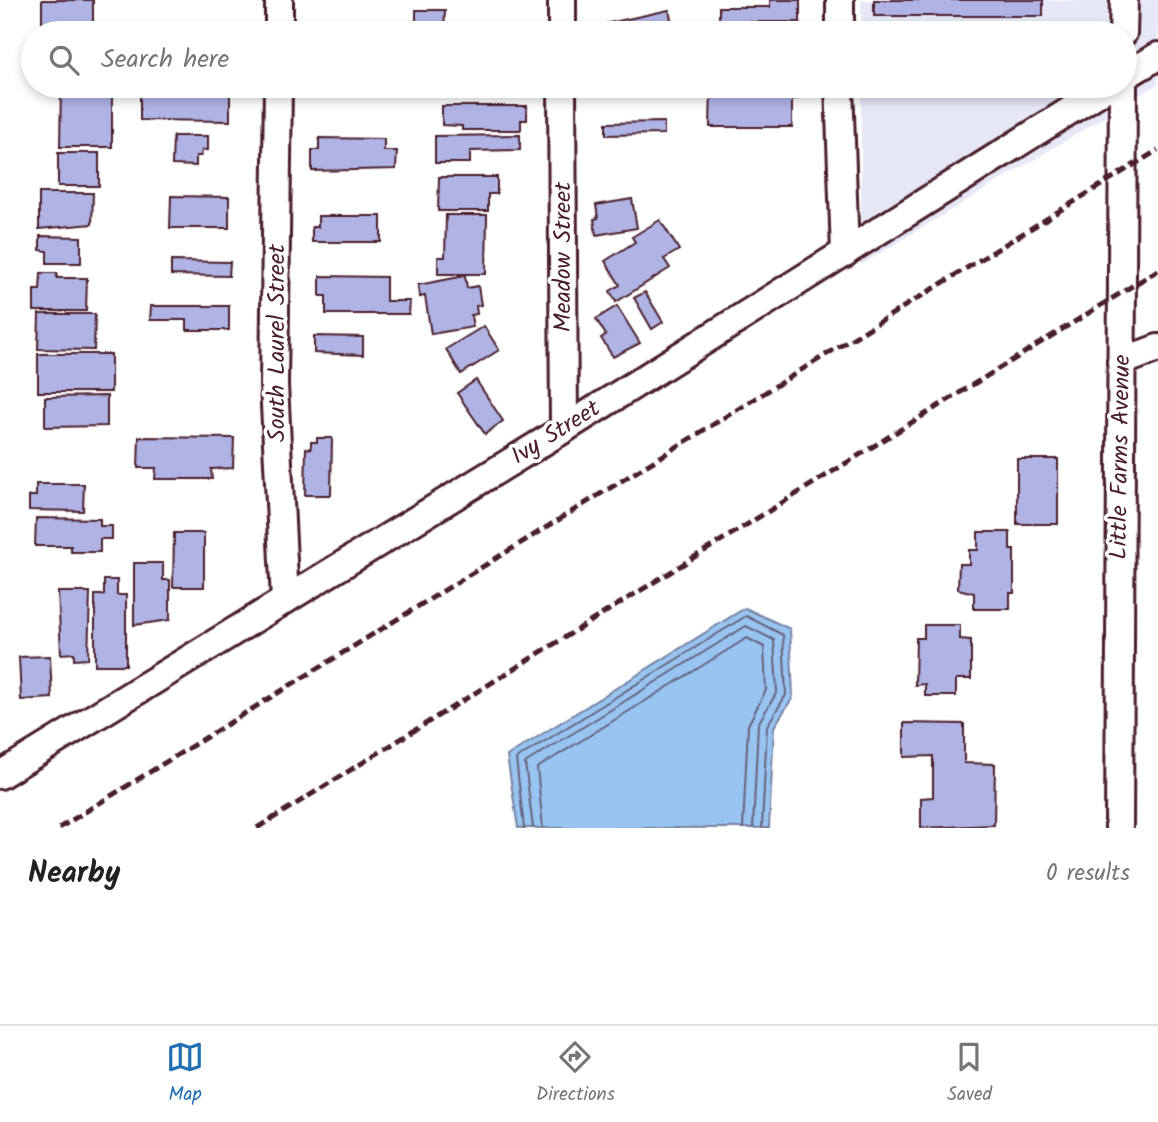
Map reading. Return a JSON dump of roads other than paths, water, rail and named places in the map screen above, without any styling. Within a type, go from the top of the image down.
[{"type":"street","points":[[279,0],[279,21]]},
{"type":"street","points":[[562,0],[562,21]]},
{"type":"street","points":[[840,0],[840,21]]},
{"type":"street","points":[[1123,21],[1124,0]]},
{"type":"street","points":[[1137,69],[1158,56]]},
{"type":"street","name":"South Laurel Street","points":[[278,98],[274,385],[285,600]]},
{"type":"street","name":"Meadow Street","points":[[562,98],[564,429]]},
{"type":"street","points":[[839,98],[845,253]]},
{"type":"street","name":"Ivy Street","points":[[0,775],[564,429],[1090,98]]},
{"type":"street","name":"Little Farms Avenue","points":[[1119,828],[1123,98]]},
{"type":"street","points":[[1121,362],[1158,348]]},
{"type":"water","points":[[745,608],[790,629],[793,697],[774,727],[769,828],[518,828],[507,756]]},
{"type":"railway","points":[[59,828],[1158,150]]},
{"type":"railway","points":[[257,828],[1158,270]]}]
